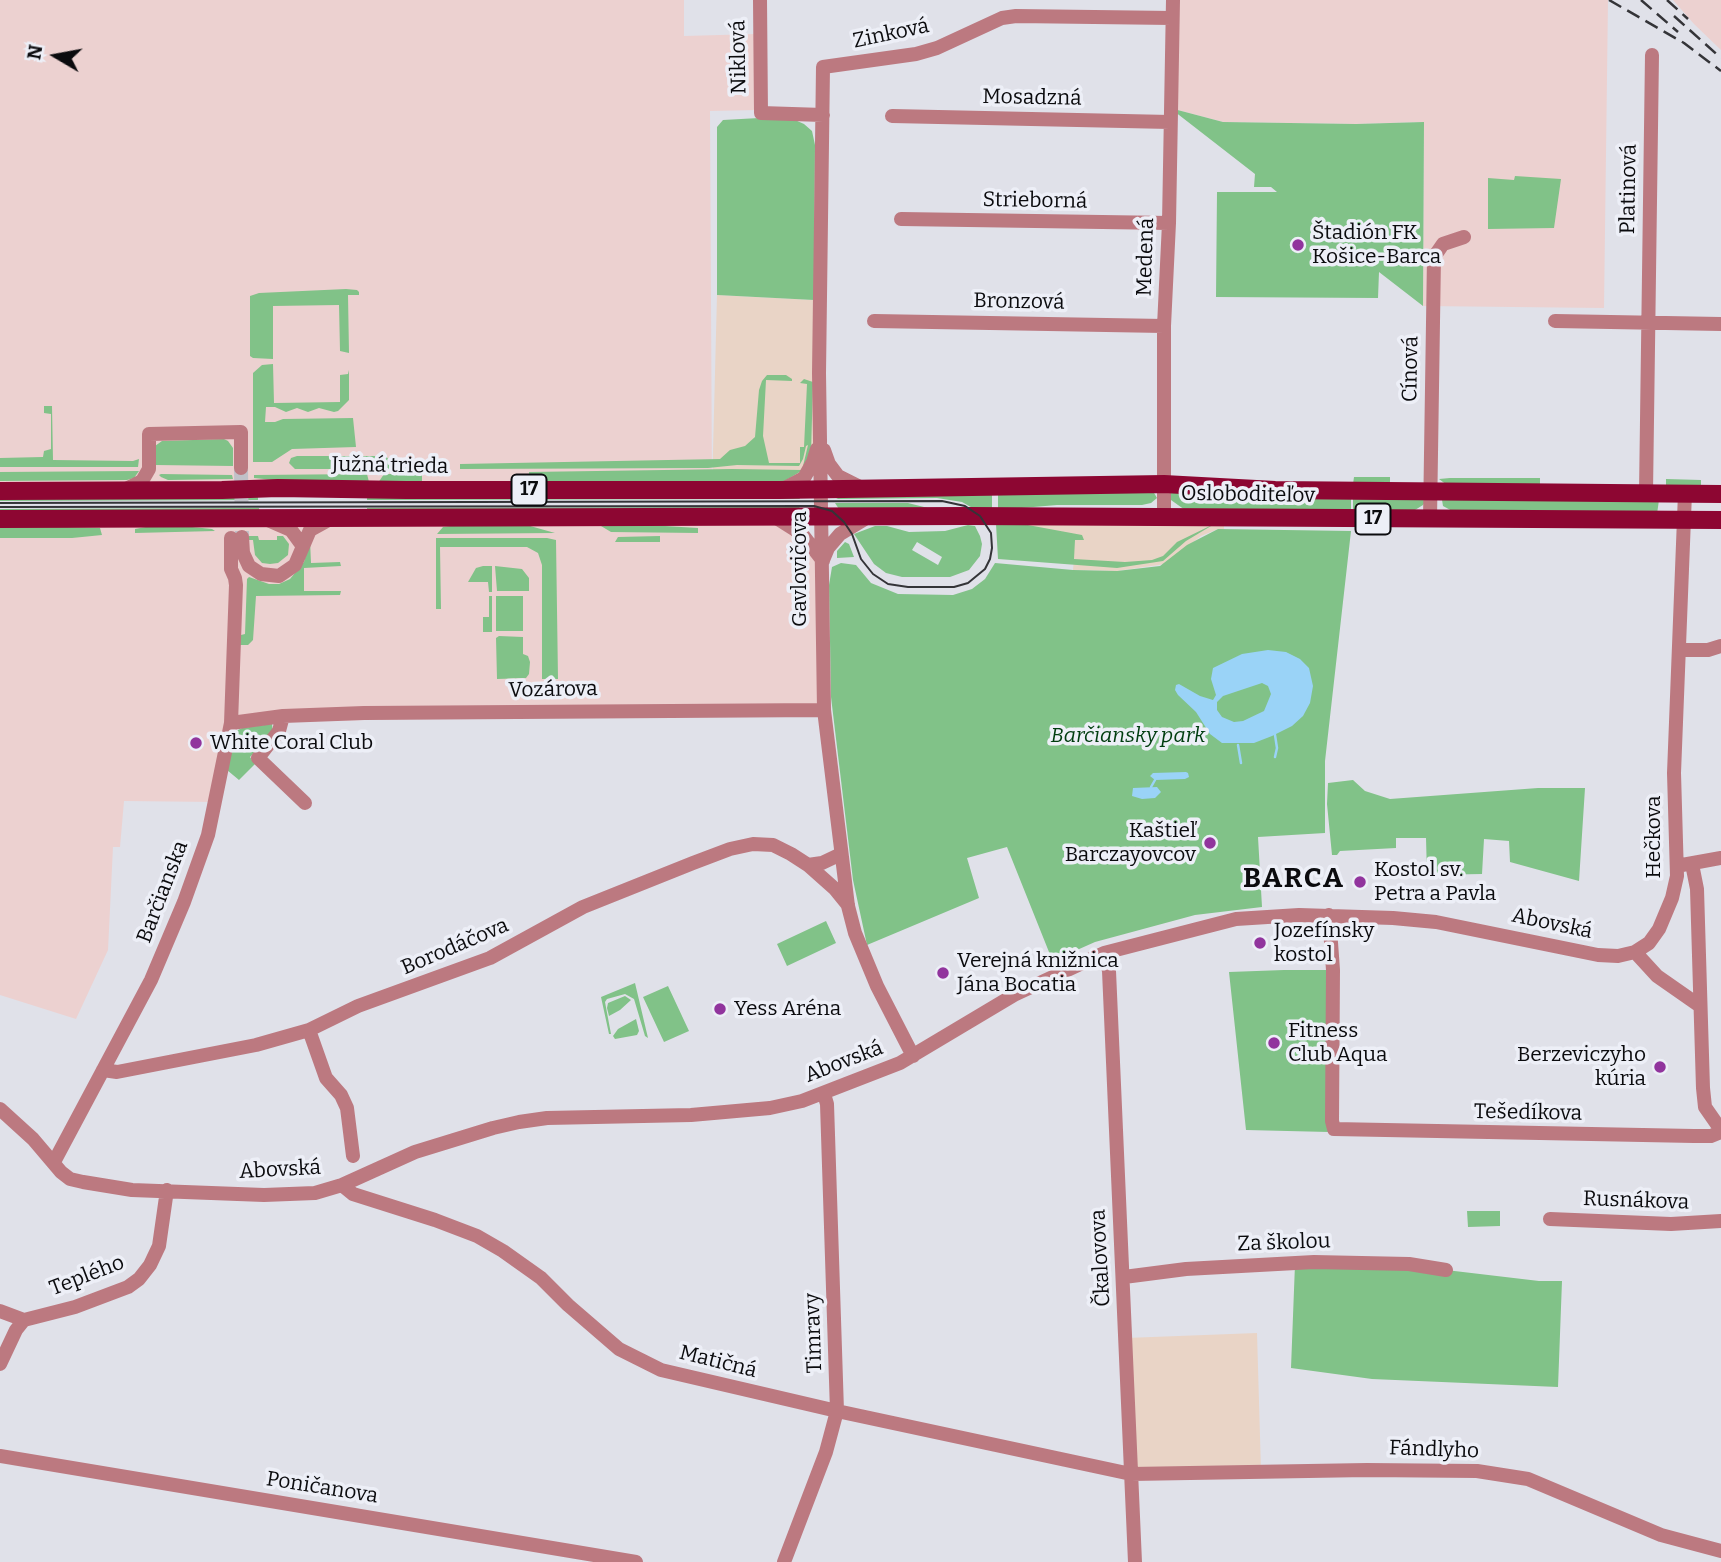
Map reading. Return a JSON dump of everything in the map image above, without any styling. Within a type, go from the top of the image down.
[{"type":"main road","name":"Osloboditeľov","points":[[779,489],[1164,484],[1275,490],[1721,494]]},
{"type":"main road","name":"Južná trieda","points":[[0,492],[278,488],[779,489]]},
{"type":"main road","name":"Osloboditeľov","points":[[773,516],[1721,520]]},
{"type":"main road","name":"17","points":[[0,519],[773,516]]},
{"type":"street","name":"Niklová","points":[[760,0],[761,113],[823,115]]},
{"type":"street","name":"Medená","points":[[1164,516],[1164,326],[1169,223],[1173,0]]},
{"type":"street","name":"Zinková","points":[[823,67],[916,54],[937,48],[1002,18],[1016,16],[1172,18]]},
{"type":"street","name":"Platinová","points":[[1646,493],[1652,55]]},
{"type":"street","name":"Gavlovičova","points":[[823,67],[820,438],[824,710],[848,906],[864,957],[912,1056]]},
{"type":"street","name":"Mosadzná","points":[[892,116],[1170,122]]},
{"type":"street","name":"Strieborná","points":[[901,219],[1169,223]]},
{"type":"street","name":"Cínová","points":[[1430,519],[1434,257],[1443,244],[1464,237]]},
{"type":"street","name":"Bronzová","points":[[874,321],[1164,326]]},
{"type":"street","points":[[1555,321],[1721,324]]},
{"type":"street","points":[[118,491],[138,484],[146,476],[149,469],[149,434],[241,432],[241,468]]},
{"type":"street","points":[[820,438],[835,473],[860,487]]},
{"type":"street","points":[[779,489],[794,485],[807,473],[820,438]]},
{"type":"street","points":[[149,469],[157,480],[187,491]]},
{"type":"street","name":"Hečkova","points":[[1635,952],[1650,943],[1659,929],[1684,865],[1674,773],[1685,493]]},
{"type":"street","points":[[773,516],[802,534],[822,561],[828,548],[841,534],[869,516]]},
{"type":"street","points":[[265,519],[290,530],[302,545],[313,527],[331,519]]},
{"type":"street","name":"Barčianska","points":[[54,1162],[151,980],[184,902],[208,835],[231,723],[236,585],[231,569],[236,538],[246,562],[266,575],[279,576],[290,570],[300,556],[302,545]]},
{"type":"street","points":[[1679,650],[1708,650],[1721,646]]},
{"type":"street","name":"Vozárova","points":[[231,723],[283,716],[364,713],[824,710]]},
{"type":"street","points":[[283,716],[279,732],[258,758],[305,803]]},
{"type":"street","name":"Borodáčova","points":[[103,1070],[117,1072],[256,1045],[309,1030],[358,1006],[490,958],[583,907],[730,849],[763,843],[782,850],[808,865],[848,906]]},
{"type":"street","points":[[808,865],[822,863],[841,855]]},
{"type":"street","points":[[1721,858],[1684,865],[1697,889],[1705,1107],[1721,1131]]},
{"type":"street","name":"Abovská","points":[[54,1162],[70,1178],[132,1190],[288,1195],[315,1193],[342,1185],[415,1152],[480,1131],[519,1122],[547,1118],[677,1116],[793,1103],[824,1094],[912,1056],[1022,990],[1104,953],[1236,919],[1329,915],[1437,922],[1607,956],[1635,952]]},
{"type":"street","name":"Tešedíkova","points":[[1329,915],[1334,1129],[1694,1136],[1711,1136],[1721,1131]]},
{"type":"street","points":[[1635,952],[1657,976],[1700,1006]]},
{"type":"street","name":"Čkalovova","points":[[1104,953],[1109,971],[1135,1562]]},
{"type":"street","points":[[309,1030],[326,1078],[341,1095],[347,1108],[354,1156]]},
{"type":"street","name":"Timravy","points":[[784,1562],[826,1451],[836,1411],[827,1104],[824,1094]]},
{"type":"street","points":[[0,1109],[54,1162]]},
{"type":"street","name":"Matičná","points":[[342,1185],[353,1194],[435,1220],[477,1236],[503,1251],[541,1278],[620,1349],[661,1370],[836,1411],[1131,1474]]},
{"type":"street","name":"Teplého","points":[[24,1320],[75,1307],[128,1287],[139,1279],[150,1265],[159,1246],[167,1191]]},
{"type":"street","name":"Rusnákova","points":[[1550,1219],[1671,1224],[1721,1221]]},
{"type":"street","name":"Za školou","points":[[1124,1277],[1186,1269],[1314,1262],[1409,1264],[1446,1270]]},
{"type":"street","points":[[0,1311],[24,1320],[16,1330],[0,1364]]},
{"type":"street","name":"Poničanova","points":[[0,1456],[636,1562]]},
{"type":"street","name":"Fándlyho","points":[[1131,1474],[1367,1469],[1477,1471],[1528,1479],[1661,1535],[1721,1551]]},
{"type":"shaded area","points":[[0,0],[684,0],[684,36],[756,34],[758,110],[710,111],[712,490],[0,491]]},
{"type":"shaded area","points":[[1173,0],[1608,0],[1604,308],[1423,306],[1424,122],[1223,122],[1170,108]]},
{"type":"shaded area","points":[[1673,0],[1721,0],[1721,50],[1694,24]]},
{"type":"shaded area","points":[[717,295],[814,300],[820,437],[807,473],[712,490]]},
{"type":"shaded area","points":[[773,516],[823,561],[824,710],[231,723],[216,802],[124,801],[120,847],[113,847],[108,950],[76,1019],[0,995],[0,519]]},
{"type":"shaded area","points":[[1224,517],[1224,529],[1201,536],[1165,564],[1117,571],[1073,570],[1074,559],[1018,525]]},
{"type":"shaded area","points":[[1257,1333],[1261,1471],[1131,1474],[1126,1338]]},
{"type":"green space","points":[[1170,108],[1223,122],[1424,122],[1423,306],[1379,272],[1378,298],[1216,297],[1217,192],[1277,192],[1271,187],[1254,187],[1255,174]]},
{"type":"green space","points":[[723,120],[795,120],[812,131],[815,145],[814,300],[717,295],[717,127]]},
{"type":"green space","points":[[1515,176],[1561,179],[1554,228],[1488,229],[1488,178],[1514,180]]},
{"type":"green space","points":[[346,289],[359,292],[359,295],[348,295],[349,353],[340,351],[339,305],[273,306],[273,359],[250,356],[250,296],[259,293]]},
{"type":"green space","points":[[273,364],[274,403],[340,402],[340,375],[348,374],[349,370],[349,400],[338,411],[319,408],[308,412],[297,408],[286,412],[275,407],[266,407],[265,422],[283,419],[353,418],[356,447],[292,449],[272,462],[253,462],[253,373],[262,365]]},
{"type":"green space","points":[[767,375],[786,375],[792,379],[766,380],[763,436],[769,463],[800,463],[800,447],[804,447],[807,384],[800,383],[804,379],[813,382],[811,454],[803,466],[808,445],[799,466],[460,469],[460,464],[720,459],[730,450],[745,446],[755,437],[759,390]]},
{"type":"green space","points":[[44,406],[52,406],[53,460],[139,459],[138,467],[0,467],[0,458],[43,457],[44,451],[51,449],[51,414],[44,413]]},
{"type":"green space","points":[[224,439],[233,448],[233,466],[155,465],[155,446],[162,441]]},
{"type":"green space","points":[[360,456],[365,469],[295,469],[289,463],[291,458]]},
{"type":"green space","points":[[363,456],[386,456],[392,464],[448,463],[448,469],[368,469]]},
{"type":"green space","points":[[803,470],[783,482],[529,484],[529,472]]},
{"type":"green space","points":[[139,471],[134,478],[127,480],[0,481],[0,472]]},
{"type":"green space","points":[[161,474],[232,475],[233,479],[168,480],[161,477]]},
{"type":"green space","points":[[367,474],[369,482],[294,482],[254,478],[254,475]]},
{"type":"green space","points":[[384,474],[422,474],[422,484],[378,483]]},
{"type":"green space","points":[[1354,477],[1390,477],[1390,483],[1353,484]]},
{"type":"green space","points":[[1540,478],[1540,486],[1447,485],[1439,479]]},
{"type":"green space","points":[[1666,479],[1701,480],[1701,487],[1666,487]]},
{"type":"green space","points":[[1056,490],[1153,491],[1157,498],[1142,505],[1057,505],[998,510],[998,495]]},
{"type":"green space","points":[[1171,492],[1351,497],[1351,511],[1185,510],[1171,500]]},
{"type":"green space","points":[[258,494],[799,497],[800,499],[367,500],[367,495],[258,496],[258,500],[0,501],[0,498]]},
{"type":"green space","points":[[992,495],[992,510],[976,510],[962,502],[937,498],[836,499],[842,496]]},
{"type":"green space","points":[[1353,497],[1422,498],[1425,502],[1415,510],[1353,511]]},
{"type":"green space","points":[[1442,500],[1659,500],[1657,514],[1454,512],[1443,506]]},
{"type":"green space","points":[[835,503],[908,503],[936,510],[839,509]]},
{"type":"green space","points":[[800,507],[786,511],[259,514],[0,513],[0,509],[259,508],[260,513],[367,513],[367,508]]},
{"type":"green space","points":[[1017,523],[1082,535],[1084,540],[1075,540],[1074,559],[1125,562],[1152,560],[1163,556],[1177,542],[1216,523],[1186,541],[1163,561],[1117,568],[998,559],[996,524]]},
{"type":"green space","points":[[162,524],[215,531],[135,533],[135,529]]},
{"type":"green space","points":[[465,524],[523,524],[555,533],[437,534],[443,527]]},
{"type":"green space","points":[[632,524],[698,528],[698,533],[611,532],[601,526],[590,525]]},
{"type":"green space","points":[[0,525],[100,528],[102,535],[72,538],[0,538]]},
{"type":"green space","points":[[968,525],[975,526],[982,544],[980,556],[969,570],[950,577],[902,577],[886,573],[874,564],[854,534],[875,526],[909,532],[945,531]],"holes":[[[917,542],[942,557],[938,565],[912,550]]]},
{"type":"green space","name":"Barčiansky park","points":[[1218,529],[1351,531],[1325,761],[1325,833],[1258,837],[1262,907],[1195,915],[1095,942],[1059,958],[1051,957],[1007,847],[967,858],[979,898],[867,945],[853,880],[831,697],[829,585],[832,567],[841,563],[856,565],[871,583],[898,594],[953,595],[972,589],[985,579],[995,563],[1117,571],[1160,566],[1187,545]]},
{"type":"green space","points":[[246,536],[258,536],[259,540],[277,540],[277,536],[283,536],[289,544],[288,555],[278,563],[262,563],[255,555],[253,540],[247,540]]},
{"type":"green space","points":[[660,536],[660,542],[615,542],[618,537]]},
{"type":"green space","points":[[436,538],[556,540],[558,679],[542,679],[542,565],[538,553],[527,547],[440,547],[441,609],[436,609]]},
{"type":"green space","points":[[310,540],[311,563],[340,562],[341,566],[304,568],[304,591],[341,591],[340,595],[256,596],[253,640],[248,645],[240,645],[241,635],[245,634],[247,579],[249,577],[269,584],[279,584],[290,579],[304,562]]},
{"type":"green space","points":[[845,542],[849,544],[854,557],[837,558],[837,551]]},
{"type":"green space","points":[[492,566],[492,592],[489,592],[488,582],[468,582],[476,568]]},
{"type":"green space","points":[[495,566],[522,569],[529,578],[529,591],[497,591]]},
{"type":"green space","points":[[489,596],[492,596],[492,632],[483,632],[483,617],[489,617]]},
{"type":"green space","points":[[496,596],[523,596],[523,631],[496,631]]},
{"type":"green space","points":[[523,637],[523,654],[528,656],[530,662],[526,678],[497,679],[496,638]]},
{"type":"green space","points":[[272,724],[273,733],[250,757],[255,764],[239,780],[227,770],[234,732],[242,728]]},
{"type":"green space","points":[[1353,780],[1365,791],[1390,799],[1538,788],[1585,788],[1579,881],[1510,862],[1509,841],[1484,839],[1482,874],[1427,875],[1426,838],[1396,838],[1396,848],[1340,851],[1337,855],[1332,855],[1327,804],[1328,783]]},
{"type":"green space","points":[[826,921],[836,943],[787,966],[777,944]]},
{"type":"green space","points":[[1333,970],[1329,1132],[1246,1130],[1229,972]]},
{"type":"green space","points":[[635,983],[648,1038],[645,1036],[634,999],[625,994],[605,1002],[609,1034],[601,997]]},
{"type":"green space","points":[[668,986],[689,1031],[664,1042],[643,997]]},
{"type":"green space","points":[[625,996],[631,1000],[609,1016],[608,1003]]},
{"type":"green space","points":[[636,1019],[639,1031],[637,1035],[615,1039],[613,1036],[618,1029]]},
{"type":"green space","points":[[1467,1211],[1500,1211],[1500,1226],[1468,1227]]},
{"type":"green space","points":[[1295,1264],[1446,1270],[1539,1281],[1562,1281],[1558,1387],[1372,1379],[1291,1368]]},
{"type":"water","points":[[1268,650],[1286,652],[1300,659],[1309,668],[1313,686],[1310,703],[1303,716],[1292,726],[1272,736],[1254,743],[1222,743],[1210,734],[1196,712],[1178,695],[1176,685],[1213,700],[1216,695],[1211,679],[1213,668],[1242,654]],"holes":[[[1262,683],[1268,686],[1271,694],[1264,711],[1243,721],[1234,722],[1222,717],[1217,710],[1217,702],[1223,696]]]},
{"type":"water","points":[[1186,772],[1189,777],[1185,779],[1155,780],[1150,776],[1153,773]]},
{"type":"water","points":[[1157,787],[1161,792],[1155,798],[1142,799],[1132,796],[1133,788]]},
{"type":"waterway","points":[[1275,735],[1275,757]]},
{"type":"waterway","points":[[1238,745],[1241,763]]},
{"type":"waterway","points":[[1151,787],[1155,780]]},
{"type":"tunnel","points":[[241,468],[242,537]]},
{"type":"tram line","points":[[0,503],[942,501],[965,506],[980,516],[991,533],[992,548],[985,569],[968,583],[954,587],[908,587],[888,584],[873,574],[861,559],[852,534],[844,522],[832,511],[814,506],[0,507]]},
{"type":"railway","points":[[1609,0],[1684,43],[1721,71]]},
{"type":"railway","points":[[1641,0],[1678,32]]},
{"type":"railway","points":[[1667,0],[1688,19]]},
{"type":"railway","points":[[1674,16],[1721,58]]},
{"type":"place","name":"Štadión FK Košice-Barca","points":[[1298,245]]},
{"type":"place","name":"White Coral Club","points":[[196,743]]},
{"type":"place","name":"Kaštieľ Barczayovcov","points":[[1210,843]]},
{"type":"place","name":"Kostol sv. Petra a Pavla","points":[[1360,882]]},
{"type":"place","name":"Jozefínsky kostol","points":[[1260,943]]},
{"type":"place","name":"Verejná knižnica Jána Bocatia","points":[[943,973]]},
{"type":"place","name":"Yess Aréna","points":[[720,1009]]},
{"type":"place","name":"Fitness Club Aqua","points":[[1274,1043]]},
{"type":"place","name":"Berzeviczyho kúria","points":[[1660,1067]]},
{"type":"district","name":"BARCA","points":[[1294,879]]}]
